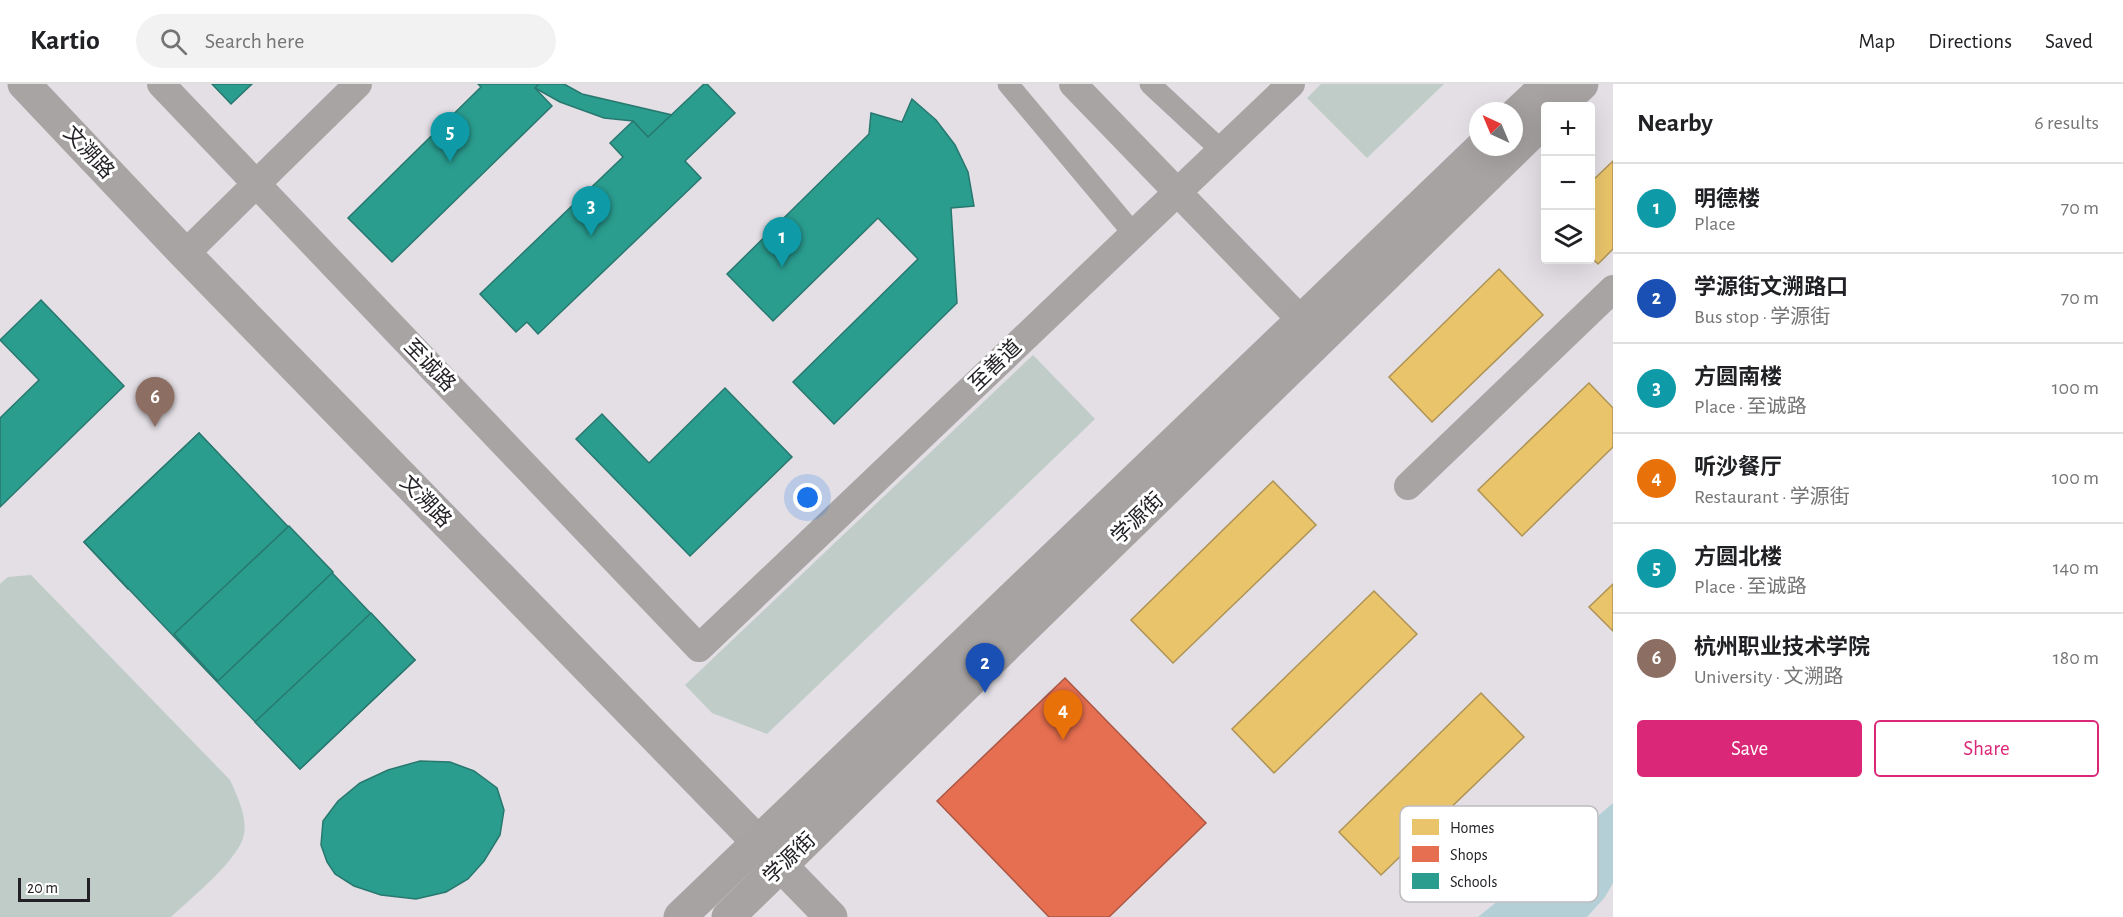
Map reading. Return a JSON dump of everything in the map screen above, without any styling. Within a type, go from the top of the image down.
[{"type":"main road","points":[[1523,108],[1548,84]]},
{"type":"main road","points":[[1562,102],[1582,84]]},
{"type":"main road","name":"学源街","points":[[728,917],[1541,123]]},
{"type":"main road","name":"学源街","points":[[680,917],[1473,156]]},
{"type":"street","name":"文溯路","points":[[24,84],[185,254],[831,917]]},
{"type":"street","name":"至诚路","points":[[161,84],[258,183],[699,648]]},
{"type":"street","points":[[185,254],[358,84]]},
{"type":"street","points":[[1008,84],[1133,233]]},
{"type":"street","points":[[1073,84],[1301,320]]},
{"type":"street","points":[[1150,84],[1221,150]]},
{"type":"street","name":"至善道","points":[[699,648],[1291,84]]},
{"type":"street","points":[[1408,486],[1613,289]]},
{"type":"shaded area","points":[[1321,84],[1444,84],[1367,158],[1307,98]]},
{"type":"shaded area","points":[[1033,355],[1095,419],[767,734],[712,713],[685,685]]},
{"type":"shaded area","points":[[31,575],[230,780],[238,799],[245,827],[241,844],[213,878],[171,917],[0,917],[0,584],[8,577]]},
{"type":"water","points":[[1613,803],[1613,883],[1605,897],[1587,917],[1478,917],[1496,902],[1598,902],[1598,816]]},
{"type":"building: Homes","points":[[1613,161],[1613,249],[1598,264],[1595,261],[1595,178]]},
{"type":"building: Homes","points":[[1499,269],[1543,315],[1432,422],[1389,377]]},
{"type":"building: Homes","points":[[1589,383],[1613,408],[1613,447],[1522,536],[1478,490]]},
{"type":"building: Homes","points":[[1273,481],[1316,525],[1173,663],[1131,620]]},
{"type":"building: Homes","points":[[1613,584],[1613,631],[1589,607]]},
{"type":"building: Homes","points":[[1374,591],[1417,634],[1274,773],[1232,729]]},
{"type":"building: Homes","points":[[1481,693],[1524,737],[1452,806],[1400,806],[1400,857],[1381,875],[1339,832]]},
{"type":"building: Shops","points":[[1065,678],[1206,823],[1109,917],[1049,917],[937,801]]},
{"type":"building: Schools","points":[[212,84],[252,84],[231,104]]},
{"type":"building: Schools","points":[[478,84],[539,84],[535,88],[552,106],[392,262],[348,218],[481,87]]},
{"type":"building: Schools","points":[[539,84],[564,84],[582,94],[672,115],[648,137],[633,121],[604,118],[560,102],[535,88]]},
{"type":"building: Schools","points":[[704,84],[707,84],[735,113],[685,161],[701,178],[538,334],[527,322],[516,332],[480,294],[623,157],[610,143],[633,121],[648,137]]},
{"type":"building: Schools","points":[[912,99],[936,120],[955,145],[968,172],[974,206],[951,208],[957,303],[834,424],[793,382],[918,259],[878,218],[773,321],[727,274],[869,134],[871,113],[902,122]]},
{"type":"building: Schools","points":[[41,300],[124,386],[0,507],[0,418],[39,380],[0,340]]},
{"type":"building: Schools","points":[[725,388],[792,457],[690,556],[576,439],[602,414],[649,463]]},
{"type":"building: Schools","points":[[199,433],[243,480],[128,589],[84,542]]},
{"type":"building: Schools","points":[[199,433],[415,660],[300,769],[84,542]]},
{"type":"building: Schools","points":[[289,526],[333,572],[218,681],[174,634]]},
{"type":"building: Schools","points":[[371,613],[415,660],[300,769],[255,722]]},
{"type":"building: Schools","points":[[420,761],[450,762],[474,771],[497,788],[504,810],[500,835],[484,861],[468,879],[446,892],[416,899],[381,895],[354,886],[335,874],[327,862],[321,845],[323,821],[338,801],[360,783],[388,770]]},
{"type":"place","name":"方圆北楼","points":[[450,162]]},
{"type":"place","name":"方圆南楼","points":[[591,236]]},
{"type":"place","name":"明德楼","points":[[782,267]]},
{"type":"place","name":"杭州职业技术学院","points":[[155,427]]},
{"type":"place","name":"学源街文溯路口","points":[[985,693]]},
{"type":"place","name":"听沙餐厅","points":[[1063,740]]}]
